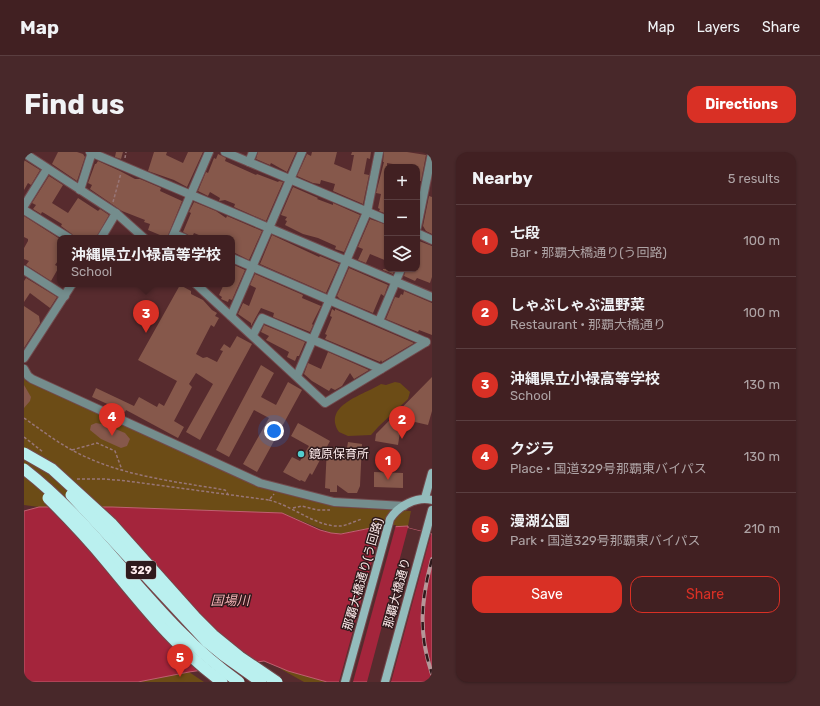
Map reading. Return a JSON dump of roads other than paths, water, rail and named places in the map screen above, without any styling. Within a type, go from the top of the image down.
[{"type":"highway","points":[[24,453],[52,469],[111,523],[196,618],[213,634],[240,657],[277,682]]},
{"type":"highway","name":"329","points":[[24,453],[81,505],[207,642],[222,655],[261,682]]},
{"type":"highway","name":"329","points":[[24,469],[54,494],[95,535],[180,632],[200,651],[239,682]]},
{"type":"highway","points":[[24,473],[88,540],[173,639],[193,659],[222,682]]},
{"type":"main road","points":[[429,499],[432,473]]},
{"type":"main road","name":"那覇大橋通り(う回路)","points":[[345,682],[390,519],[404,506],[420,499],[429,499]]},
{"type":"main road","name":"那覇大橋通り","points":[[385,682],[432,510]]},
{"type":"street","points":[[80,190],[91,152],[346,262],[396,281],[432,297]]},
{"type":"street","points":[[173,235],[209,152]]},
{"type":"street","points":[[224,152],[384,219]]},
{"type":"street","points":[[249,162],[253,152]]},
{"type":"street","points":[[231,316],[302,152]]},
{"type":"street","points":[[298,376],[312,339],[330,300],[366,212],[379,152]]},
{"type":"street","points":[[420,217],[428,190],[431,152]]},
{"type":"street","points":[[24,153],[113,211],[141,235]]},
{"type":"street","points":[[24,206],[47,169]]},
{"type":"street","points":[[24,210],[64,235]]},
{"type":"street","points":[[102,235],[113,211]]},
{"type":"street","points":[[420,234],[432,240]]},
{"type":"street","points":[[199,287],[298,376],[325,403],[426,342],[235,259]]},
{"type":"street","points":[[24,270],[65,296]]},
{"type":"street","points":[[379,321],[400,272]]},
{"type":"street","points":[[24,358],[70,287]]},
{"type":"street","points":[[253,336],[262,318],[381,369]]},
{"type":"street","points":[[24,369],[28,376],[32,379],[255,482],[334,502],[404,506]]},
{"type":"water","name":"国場川","points":[[39,507],[112,507],[282,513],[320,530],[331,533],[341,534],[371,528],[408,526],[408,528],[432,534],[432,682],[327,682],[288,671],[264,661],[189,672],[138,682],[24,682],[24,511]]},
{"type":"railway","points":[[432,559],[423,603],[423,630],[432,674]]},
{"type":"place","name":"沖縄県立小禄高等学校","points":[[146,333]]},
{"type":"place","name":"クジラ","points":[[112,436]]},
{"type":"place","name":"しゃぶしゃぶ温野菜","points":[[402,439]]},
{"type":"place","name":"鏡原保育所","points":[[301,454]]},
{"type":"place","name":"七段","points":[[388,480]]},
{"type":"place","name":"漫湖公園","points":[[180,677]]}]
